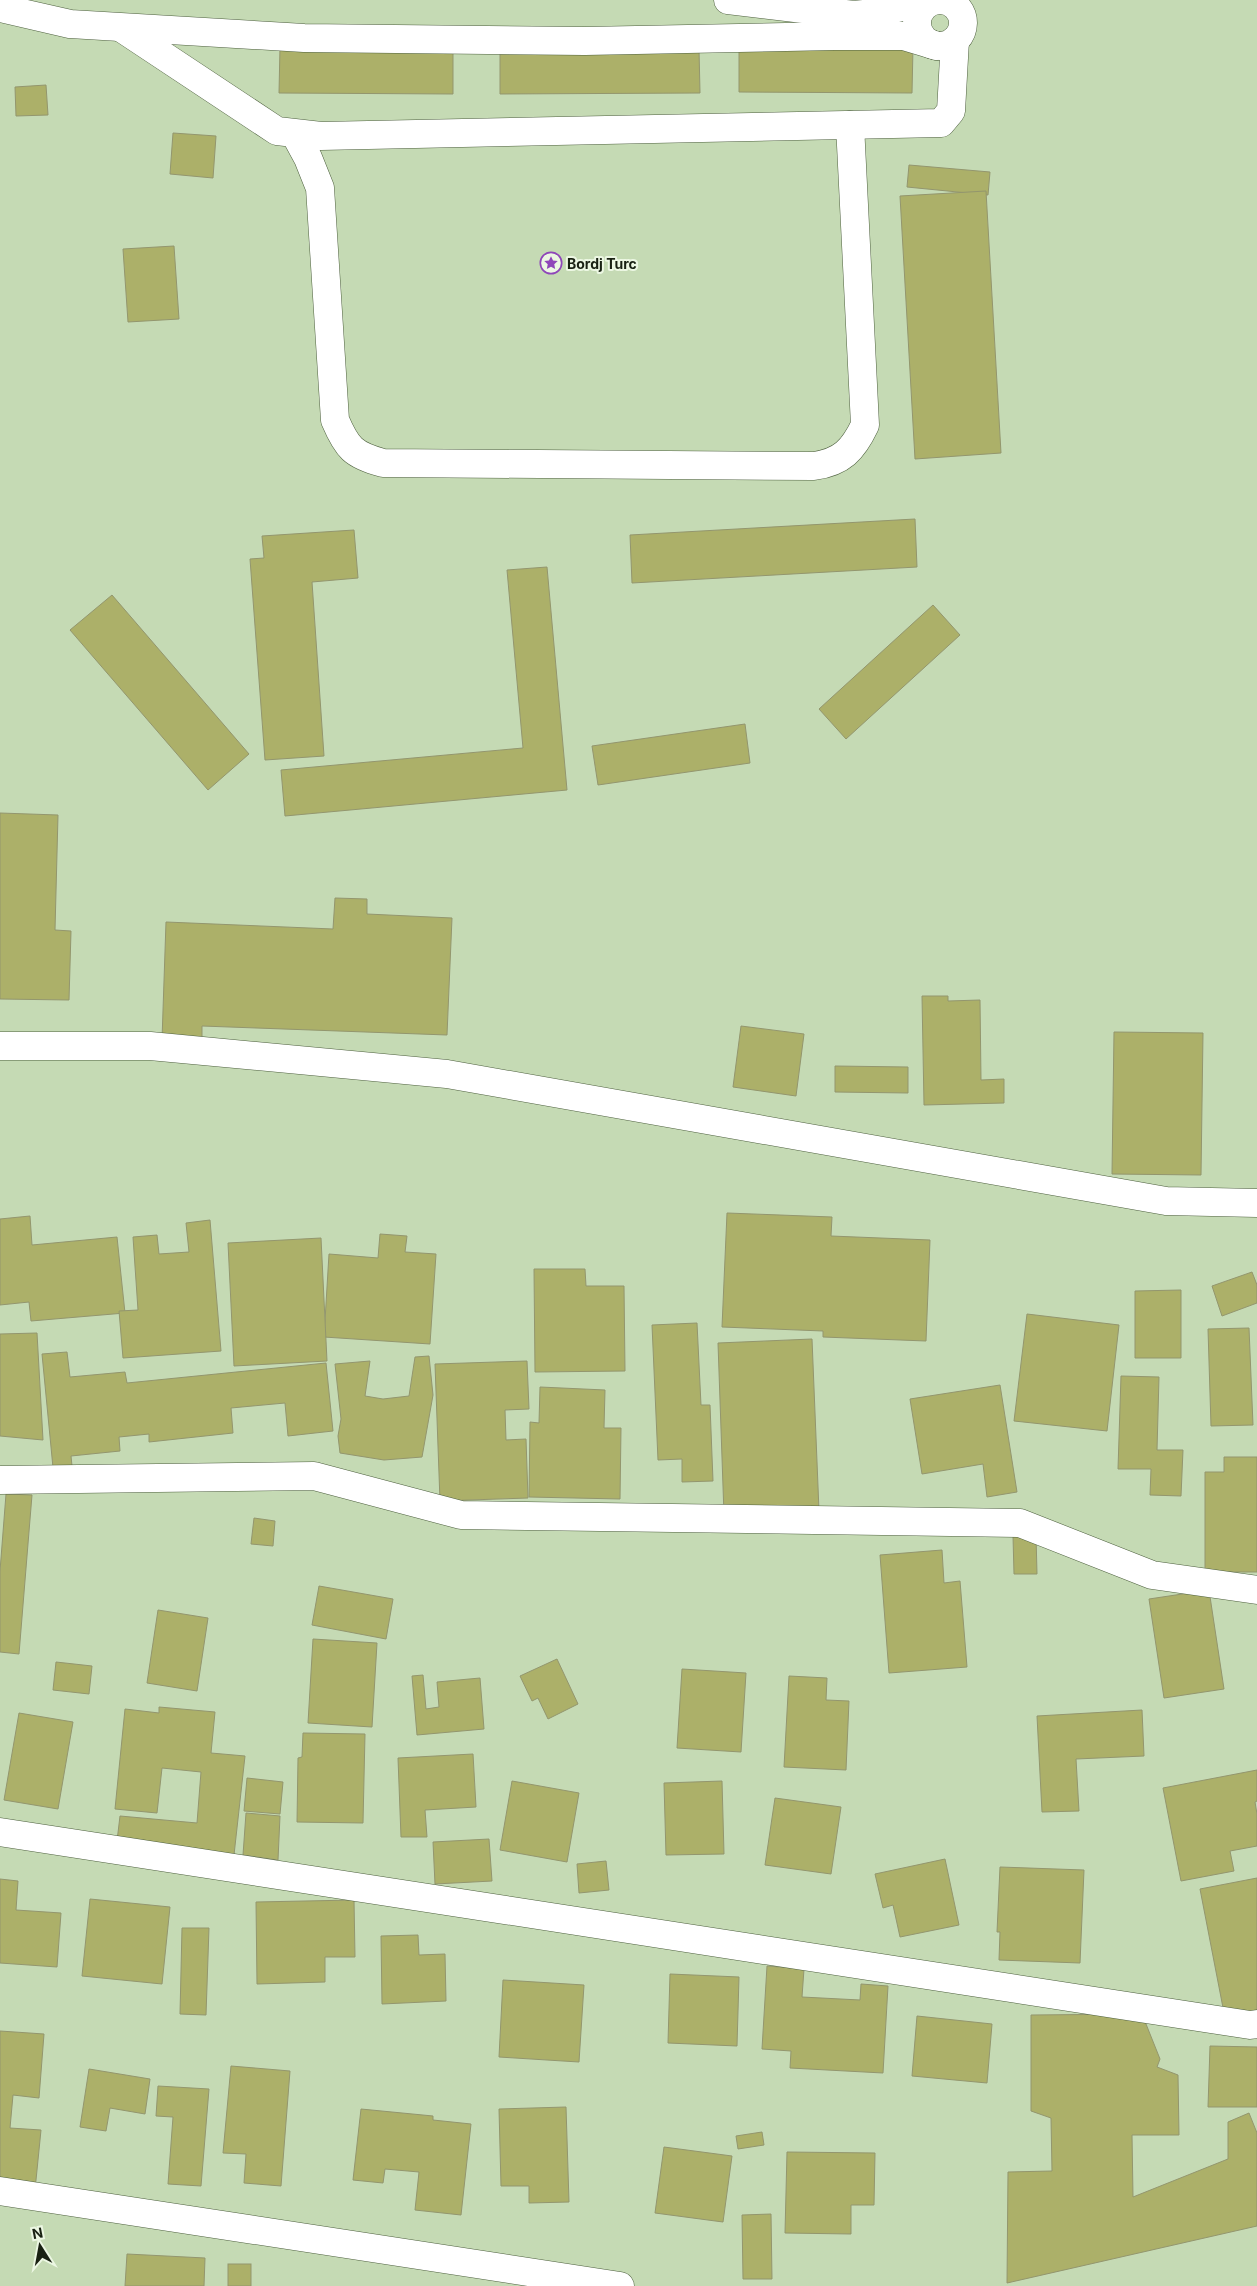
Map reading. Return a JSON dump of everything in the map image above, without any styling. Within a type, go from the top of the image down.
[{"type":"street","points":[[728,0],[854,15],[950,3]]},
{"type":"street","points":[[946,43],[923,39],[917,25],[920,10],[950,3]]},
{"type":"street","points":[[0,8],[70,24],[342,38],[585,41],[904,36],[946,43],[959,35],[962,21],[950,3]]},
{"type":"street","points":[[121,28],[277,130],[295,134],[321,136],[942,123],[951,111],[946,43]]},
{"type":"street","points":[[295,134],[308,158],[320,188],[335,420],[345,443],[363,458],[383,463],[814,466],[831,463],[848,452],[857,442],[865,425],[850,125]]},
{"type":"street","points":[[0,1046],[150,1046],[447,1074],[1166,1201],[1257,1203]]},
{"type":"street","points":[[0,1480],[314,1476],[461,1515],[1020,1523],[1152,1575],[1257,1590]]},
{"type":"street","points":[[0,1832],[1240,2024],[1257,2024]]},
{"type":"street","points":[[0,2191],[620,2286]]},
{"type":"building","points":[[739,46],[913,47],[912,93],[739,92]]},
{"type":"building","points":[[280,47],[453,48],[453,94],[279,93]]},
{"type":"building","points":[[699,49],[700,93],[500,94],[500,51]]},
{"type":"building","points":[[46,85],[48,115],[16,116],[15,87]]},
{"type":"building","points":[[173,133],[216,136],[213,178],[170,174]]},
{"type":"building","points":[[909,165],[990,172],[988,195],[907,187]]},
{"type":"building","points":[[986,191],[1001,453],[915,459],[900,196]]},
{"type":"building","points":[[174,246],[179,319],[128,322],[123,249]]},
{"type":"building","points":[[915,519],[917,567],[632,583],[630,535]]},
{"type":"building","points":[[354,530],[358,578],[312,582],[324,756],[265,760],[250,559],[264,558],[262,536]]},
{"type":"building","points":[[547,567],[567,790],[285,816],[281,770],[523,748],[507,570]]},
{"type":"building","points":[[112,595],[249,754],[208,790],[70,630]]},
{"type":"building","points":[[933,605],[960,635],[846,739],[819,709]]},
{"type":"building","points":[[745,724],[750,763],[598,785],[592,746]]},
{"type":"building","points":[[0,813],[58,815],[55,930],[71,931],[69,1000],[0,999]]},
{"type":"building","points":[[335,898],[367,899],[367,914],[452,918],[447,1035],[202,1026],[202,1041],[162,1040],[166,922],[333,929]]},
{"type":"building","points":[[922,996],[948,996],[948,1001],[980,1000],[981,1080],[1004,1079],[1004,1103],[924,1105]]},
{"type":"building","points":[[741,1026],[804,1034],[796,1096],[733,1087]]},
{"type":"building","points":[[1114,1032],[1203,1033],[1201,1175],[1112,1174]]},
{"type":"building","points":[[835,1066],[908,1067],[908,1093],[835,1092]]},
{"type":"building","points":[[727,1213],[832,1217],[831,1236],[930,1240],[926,1341],[823,1337],[823,1331],[722,1327]]},
{"type":"building","points":[[30,1216],[32,1245],[117,1237],[125,1313],[31,1321],[29,1302],[0,1305],[0,1219]]},
{"type":"building","points":[[210,1220],[221,1351],[123,1358],[119,1311],[138,1310],[133,1237],[157,1235],[159,1254],[189,1252],[186,1223]]},
{"type":"building","points":[[380,1234],[407,1236],[405,1252],[436,1254],[430,1344],[324,1337],[329,1254],[378,1258]]},
{"type":"building","points":[[321,1238],[327,1361],[234,1366],[228,1243]]},
{"type":"building","points":[[534,1269],[585,1269],[586,1286],[624,1286],[625,1371],[535,1372]]},
{"type":"building","points":[[1252,1272],[1257,1285],[1257,1303],[1222,1316],[1212,1286]]},
{"type":"building","points":[[1181,1290],[1181,1358],[1135,1358],[1135,1291]]},
{"type":"building","points":[[1027,1314],[1119,1325],[1107,1431],[1014,1421]]},
{"type":"building","points":[[697,1323],[701,1405],[710,1405],[713,1481],[682,1482],[682,1459],[658,1460],[652,1325]]},
{"type":"building","points":[[1249,1328],[1253,1425],[1211,1426],[1208,1329]]},
{"type":"building","points":[[37,1333],[43,1440],[0,1436],[0,1334]]},
{"type":"building","points":[[812,1339],[819,1511],[724,1515],[718,1343]]},
{"type":"building","points":[[67,1352],[70,1377],[125,1372],[127,1383],[326,1363],[333,1431],[288,1436],[285,1403],[231,1408],[233,1433],[149,1442],[149,1434],[119,1437],[120,1451],[71,1456],[73,1476],[54,1478],[42,1354]]},
{"type":"building","points":[[429,1356],[433,1395],[422,1457],[384,1460],[340,1453],[338,1436],[341,1419],[335,1364],[370,1361],[365,1396],[383,1399],[409,1396],[415,1357]]},
{"type":"building","points":[[527,1361],[529,1409],[505,1410],[506,1440],[526,1439],[528,1498],[440,1501],[435,1364]]},
{"type":"building","points":[[1121,1376],[1159,1377],[1157,1450],[1183,1450],[1181,1496],[1150,1495],[1151,1469],[1118,1469]]},
{"type":"building","points":[[1000,1385],[1017,1492],[987,1497],[983,1464],[922,1474],[910,1399]]},
{"type":"building","points":[[540,1387],[605,1390],[604,1428],[621,1428],[620,1499],[529,1497],[530,1422],[539,1423]]},
{"type":"building","points":[[1224,1457],[1257,1457],[1257,1572],[1205,1572],[1205,1472],[1224,1472]]},
{"type":"building","points":[[6,1494],[32,1495],[19,1654],[0,1652],[0,1571]]},
{"type":"building","points":[[254,1518],[275,1521],[273,1546],[251,1544]]},
{"type":"building","points":[[1036,1535],[1037,1574],[1014,1574],[1013,1536]]},
{"type":"building","points":[[942,1550],[944,1583],[960,1581],[967,1667],[889,1673],[880,1555]]},
{"type":"building","points":[[319,1586],[393,1599],[386,1639],[312,1625]]},
{"type":"building","points":[[1209,1590],[1224,1689],[1164,1698],[1149,1599]]},
{"type":"building","points":[[158,1610],[208,1618],[197,1691],[147,1683]]},
{"type":"building","points":[[313,1639],[377,1643],[372,1727],[308,1723]]},
{"type":"building","points":[[557,1659],[578,1704],[548,1719],[538,1698],[532,1701],[520,1676]]},
{"type":"building","points":[[56,1662],[92,1666],[89,1694],[53,1690]]},
{"type":"building","points":[[682,1669],[746,1673],[741,1752],[677,1748]]},
{"type":"building","points":[[423,1675],[426,1709],[439,1707],[437,1682],[480,1678],[484,1729],[417,1735],[412,1676]]},
{"type":"building","points":[[789,1676],[827,1678],[826,1700],[849,1701],[846,1770],[784,1767]]},
{"type":"building","points":[[159,1707],[215,1712],[211,1753],[245,1756],[234,1855],[117,1841],[120,1816],[197,1823],[201,1772],[162,1768],[157,1813],[115,1809],[125,1709],[159,1713]]},
{"type":"building","points":[[1142,1710],[1144,1756],[1076,1759],[1079,1811],[1042,1812],[1037,1716]]},
{"type":"building","points":[[19,1713],[73,1722],[58,1809],[4,1800]]},
{"type":"building","points":[[303,1733],[365,1734],[363,1823],[297,1822],[298,1758],[302,1757]]},
{"type":"building","points":[[473,1754],[476,1807],[425,1810],[427,1837],[401,1837],[398,1758]]},
{"type":"building","points":[[1257,1770],[1257,1801],[1255,1802],[1257,1846],[1230,1851],[1234,1871],[1181,1881],[1163,1788]]},
{"type":"building","points":[[247,1778],[283,1782],[280,1814],[244,1811]]},
{"type":"building","points":[[512,1781],[579,1793],[567,1862],[500,1850]]},
{"type":"building","points":[[722,1781],[724,1854],[666,1855],[664,1783]]},
{"type":"building","points":[[775,1798],[841,1807],[831,1874],[765,1865]]},
{"type":"building","points":[[246,1813],[280,1816],[278,1860],[243,1855]]},
{"type":"building","points":[[489,1839],[492,1881],[435,1884],[433,1842]]},
{"type":"building","points":[[945,1859],[959,1925],[900,1937],[893,1905],[883,1908],[875,1874]]},
{"type":"building","points":[[606,1861],[609,1890],[579,1893],[577,1864]]},
{"type":"building","points":[[1000,1867],[1084,1870],[1080,1963],[999,1960],[1000,1932],[997,1932]]},
{"type":"building","points":[[1257,1878],[1257,2012],[1225,2018],[1200,1889]]},
{"type":"building","points":[[0,1879],[18,1881],[16,1910],[61,1913],[57,1967],[0,1963]]},
{"type":"building","points":[[90,1899],[170,1907],[162,1984],[82,1976]]},
{"type":"building","points":[[354,1900],[355,1957],[325,1957],[325,1982],[257,1984],[256,1902]]},
{"type":"building","points":[[182,1928],[209,1928],[206,2015],[180,2014]]},
{"type":"building","points":[[418,1935],[419,1955],[445,1954],[446,2001],[382,2004],[381,1936]]},
{"type":"building","points":[[767,1966],[804,1969],[802,1997],[860,2000],[861,1984],[888,1986],[883,2073],[790,2068],[791,2051],[762,2049]]},
{"type":"building","points":[[670,1974],[739,1977],[737,2046],[668,2043]]},
{"type":"building","points":[[503,1980],[584,1985],[579,2062],[499,2057]]},
{"type":"building","points":[[1142,2014],[1160,2059],[1157,2067],[1178,2075],[1179,2135],[1132,2135],[1133,2197],[1228,2159],[1228,2122],[1249,2113],[1257,2133],[1257,2226],[1007,2283],[1008,2172],[1052,2171],[1051,2118],[1031,2111],[1031,2015]]},
{"type":"building","points":[[917,2016],[992,2024],[987,2083],[912,2076]]},
{"type":"building","points":[[0,2031],[44,2034],[39,2098],[13,2095],[10,2128],[41,2130],[35,2190],[0,2187]]},
{"type":"building","points":[[1210,2046],[1257,2047],[1257,2107],[1208,2107]]},
{"type":"building","points":[[231,2066],[290,2071],[281,2186],[244,2183],[246,2154],[223,2153]]},
{"type":"building","points":[[89,2069],[150,2079],[145,2114],[110,2108],[106,2131],[80,2127]]},
{"type":"building","points":[[158,2086],[209,2089],[201,2186],[168,2184],[173,2117],[156,2116]]},
{"type":"building","points":[[566,2107],[569,2202],[529,2203],[529,2186],[501,2186],[499,2109]]},
{"type":"building","points":[[361,2109],[433,2116],[433,2120],[471,2124],[461,2215],[415,2210],[419,2172],[385,2169],[383,2183],[353,2180]]},
{"type":"building","points":[[762,2132],[764,2145],[738,2149],[736,2136]]},
{"type":"building","points":[[664,2147],[732,2156],[723,2222],[655,2213]]},
{"type":"building","points":[[787,2152],[875,2153],[874,2205],[851,2205],[851,2234],[785,2233]]},
{"type":"building","points":[[771,2214],[772,2279],[743,2279],[742,2215]]},
{"type":"building","points":[[127,2254],[205,2258],[204,2286],[125,2286]]},
{"type":"building","points":[[228,2264],[251,2264],[251,2286],[228,2286]]},
{"type":"place","name":"Bordj Turc","points":[[551,263]]}]
